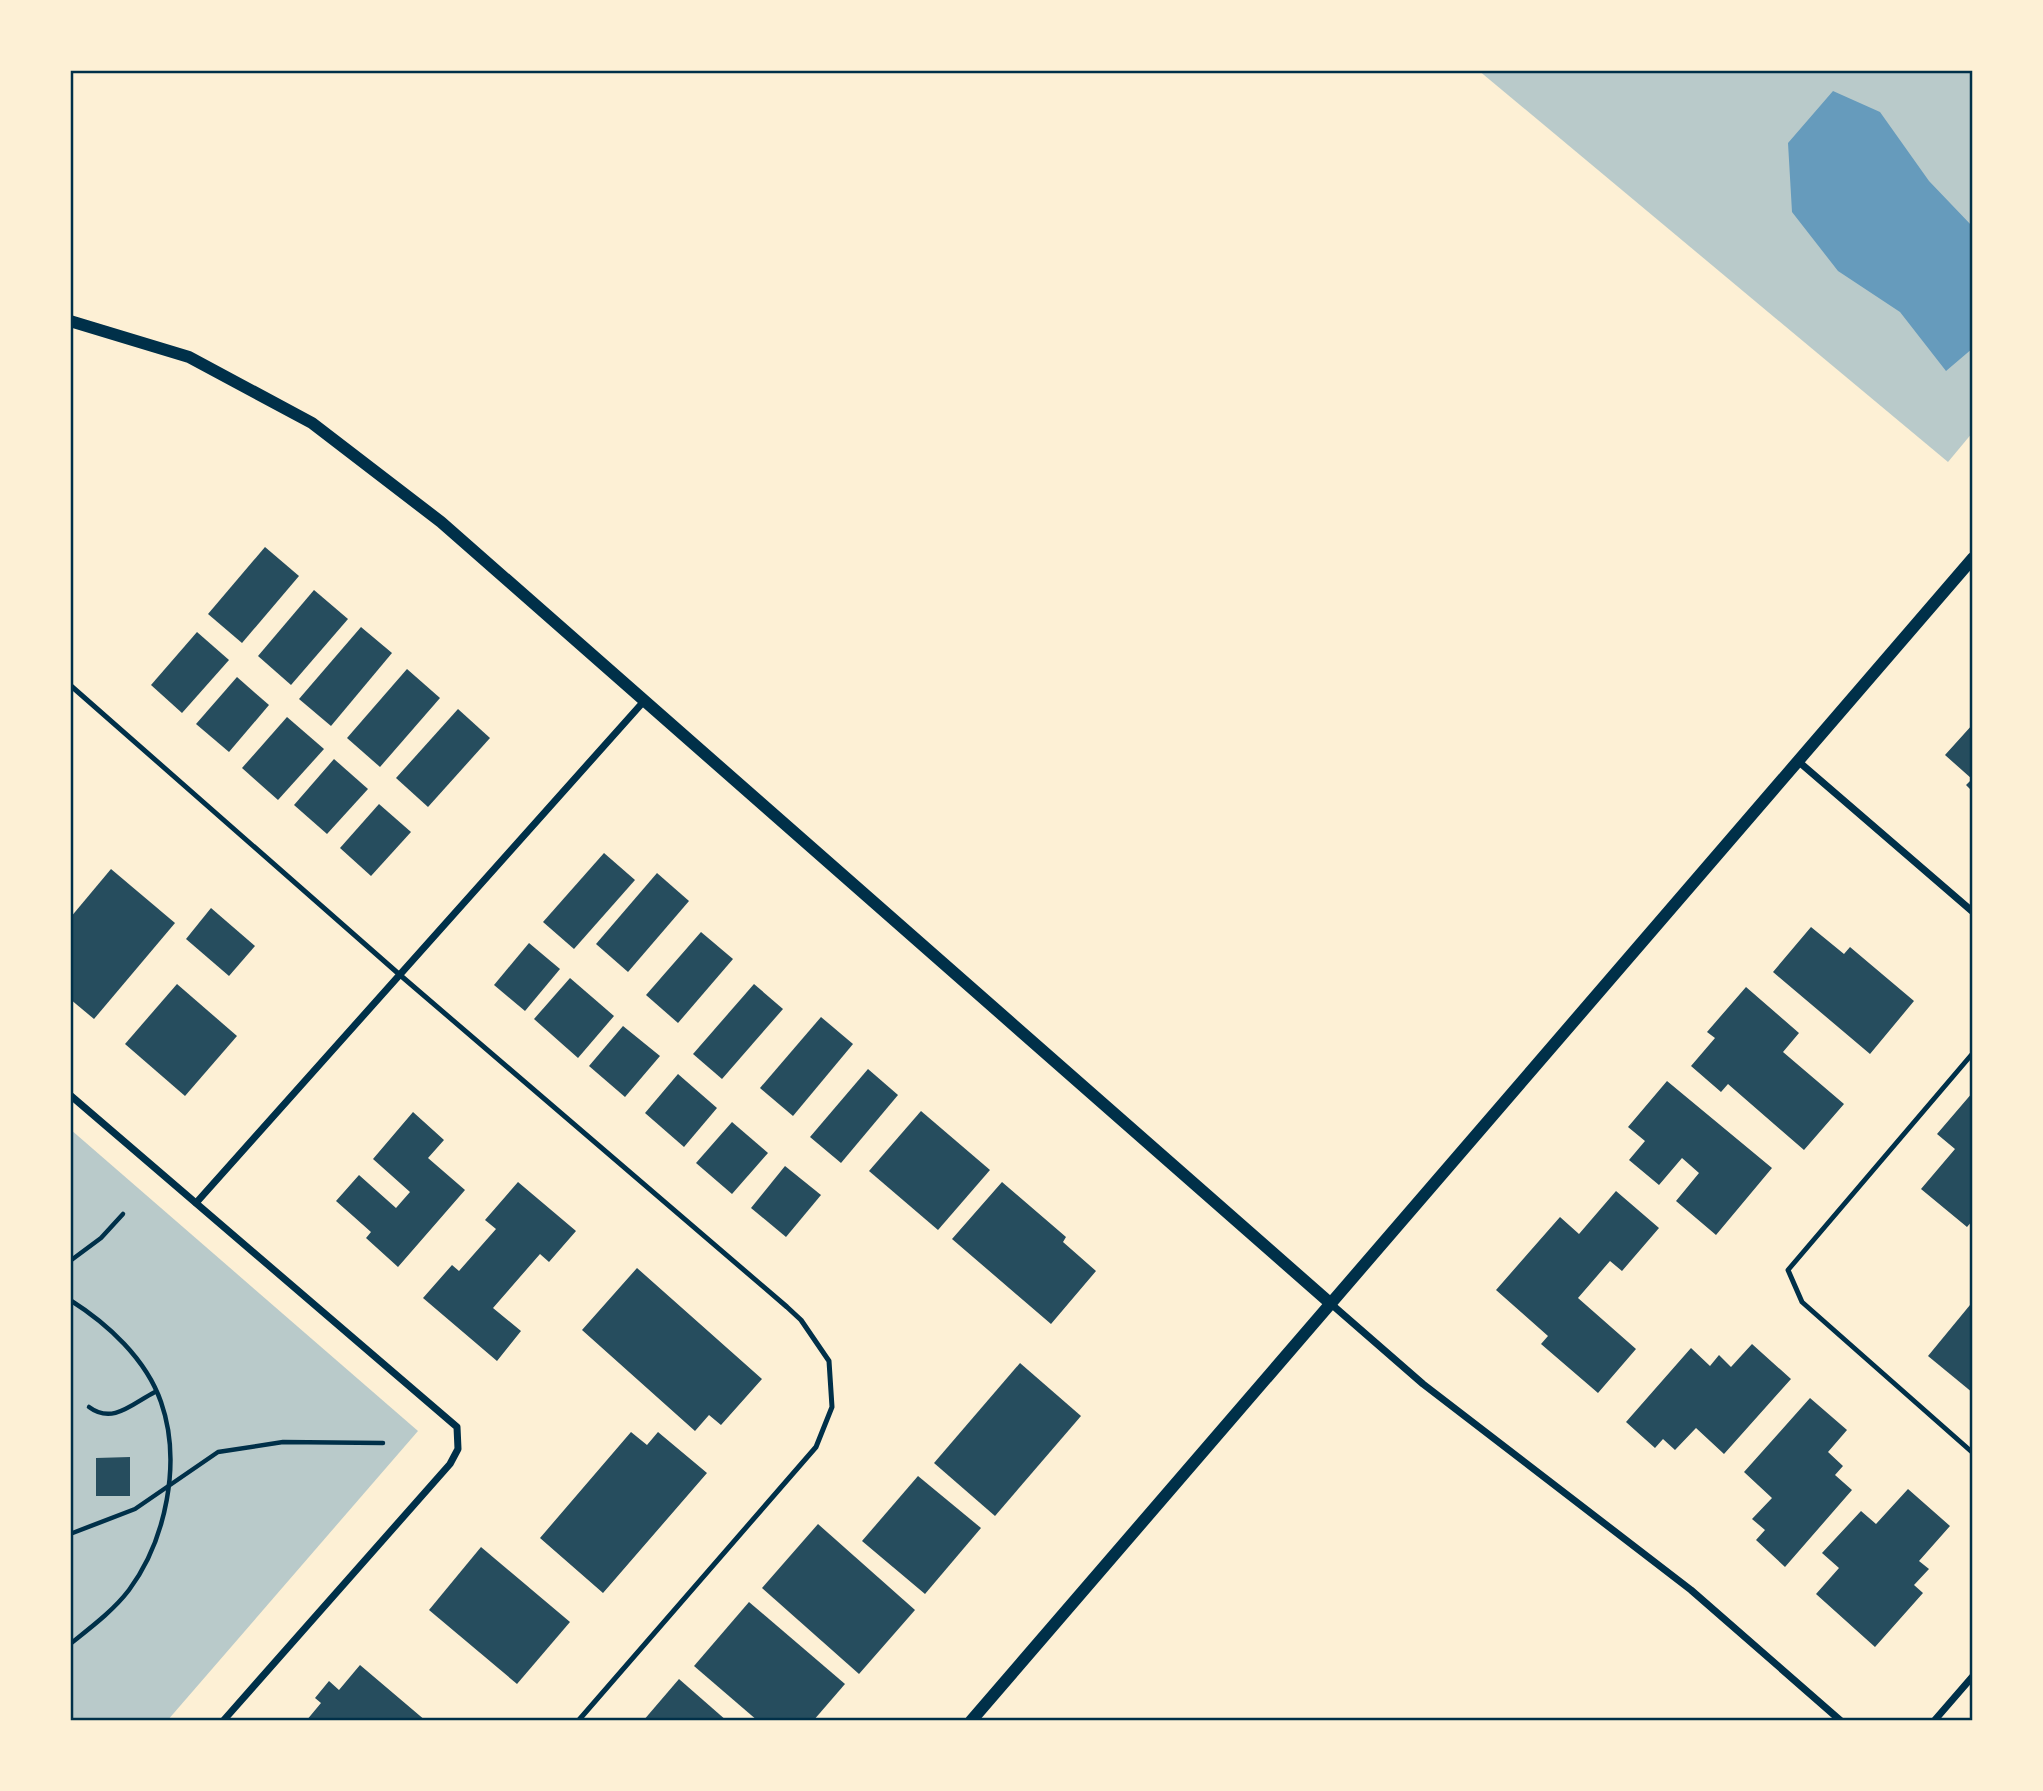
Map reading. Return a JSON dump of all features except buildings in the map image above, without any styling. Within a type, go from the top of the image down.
[{"type":"street","points":[[70,321],[189,357],[312,424],[441,522],[1423,1384],[1691,1590],[1841,1721]]},
{"type":"street","points":[[971,1721],[1973,558]]},
{"type":"street","points":[[196,1203],[645,700]]},
{"type":"street","points":[[1798,761],[1973,912]]},
{"type":"street","points":[[70,1096],[457,1427],[458,1449],[450,1464],[223,1721]]},
{"type":"street","points":[[1934,1721],[1973,1676]]},
{"type":"lane","points":[[70,685],[400,975],[787,1307],[801,1320],[829,1361],[832,1408],[816,1447],[578,1721]]},
{"type":"lane","points":[[1973,1053],[1788,1269],[1802,1302],[1973,1453]]},
{"type":"path","points":[[70,1261],[101,1238],[123,1214]]},
{"type":"path","points":[[70,1300],[94,1315],[122,1342],[144,1369],[161,1402],[168,1439],[170,1485],[151,1552],[128,1591],[98,1622],[70,1644]]},
{"type":"path","points":[[89,1407],[100,1416],[111,1415],[155,1392]]},
{"type":"path","points":[[70,1534],[135,1509],[218,1452],[283,1442],[383,1443]]},
{"type":"shaded area","points":[[1478,70],[1973,70],[1973,432],[1948,462]]},
{"type":"shaded area","points":[[70,1129],[418,1431],[167,1721],[70,1721]]},
{"type":"water","points":[[1833,91],[1880,112],[1929,181],[1973,227],[1973,348],[1946,371],[1900,312],[1838,271],[1792,212],[1788,143]]}]
